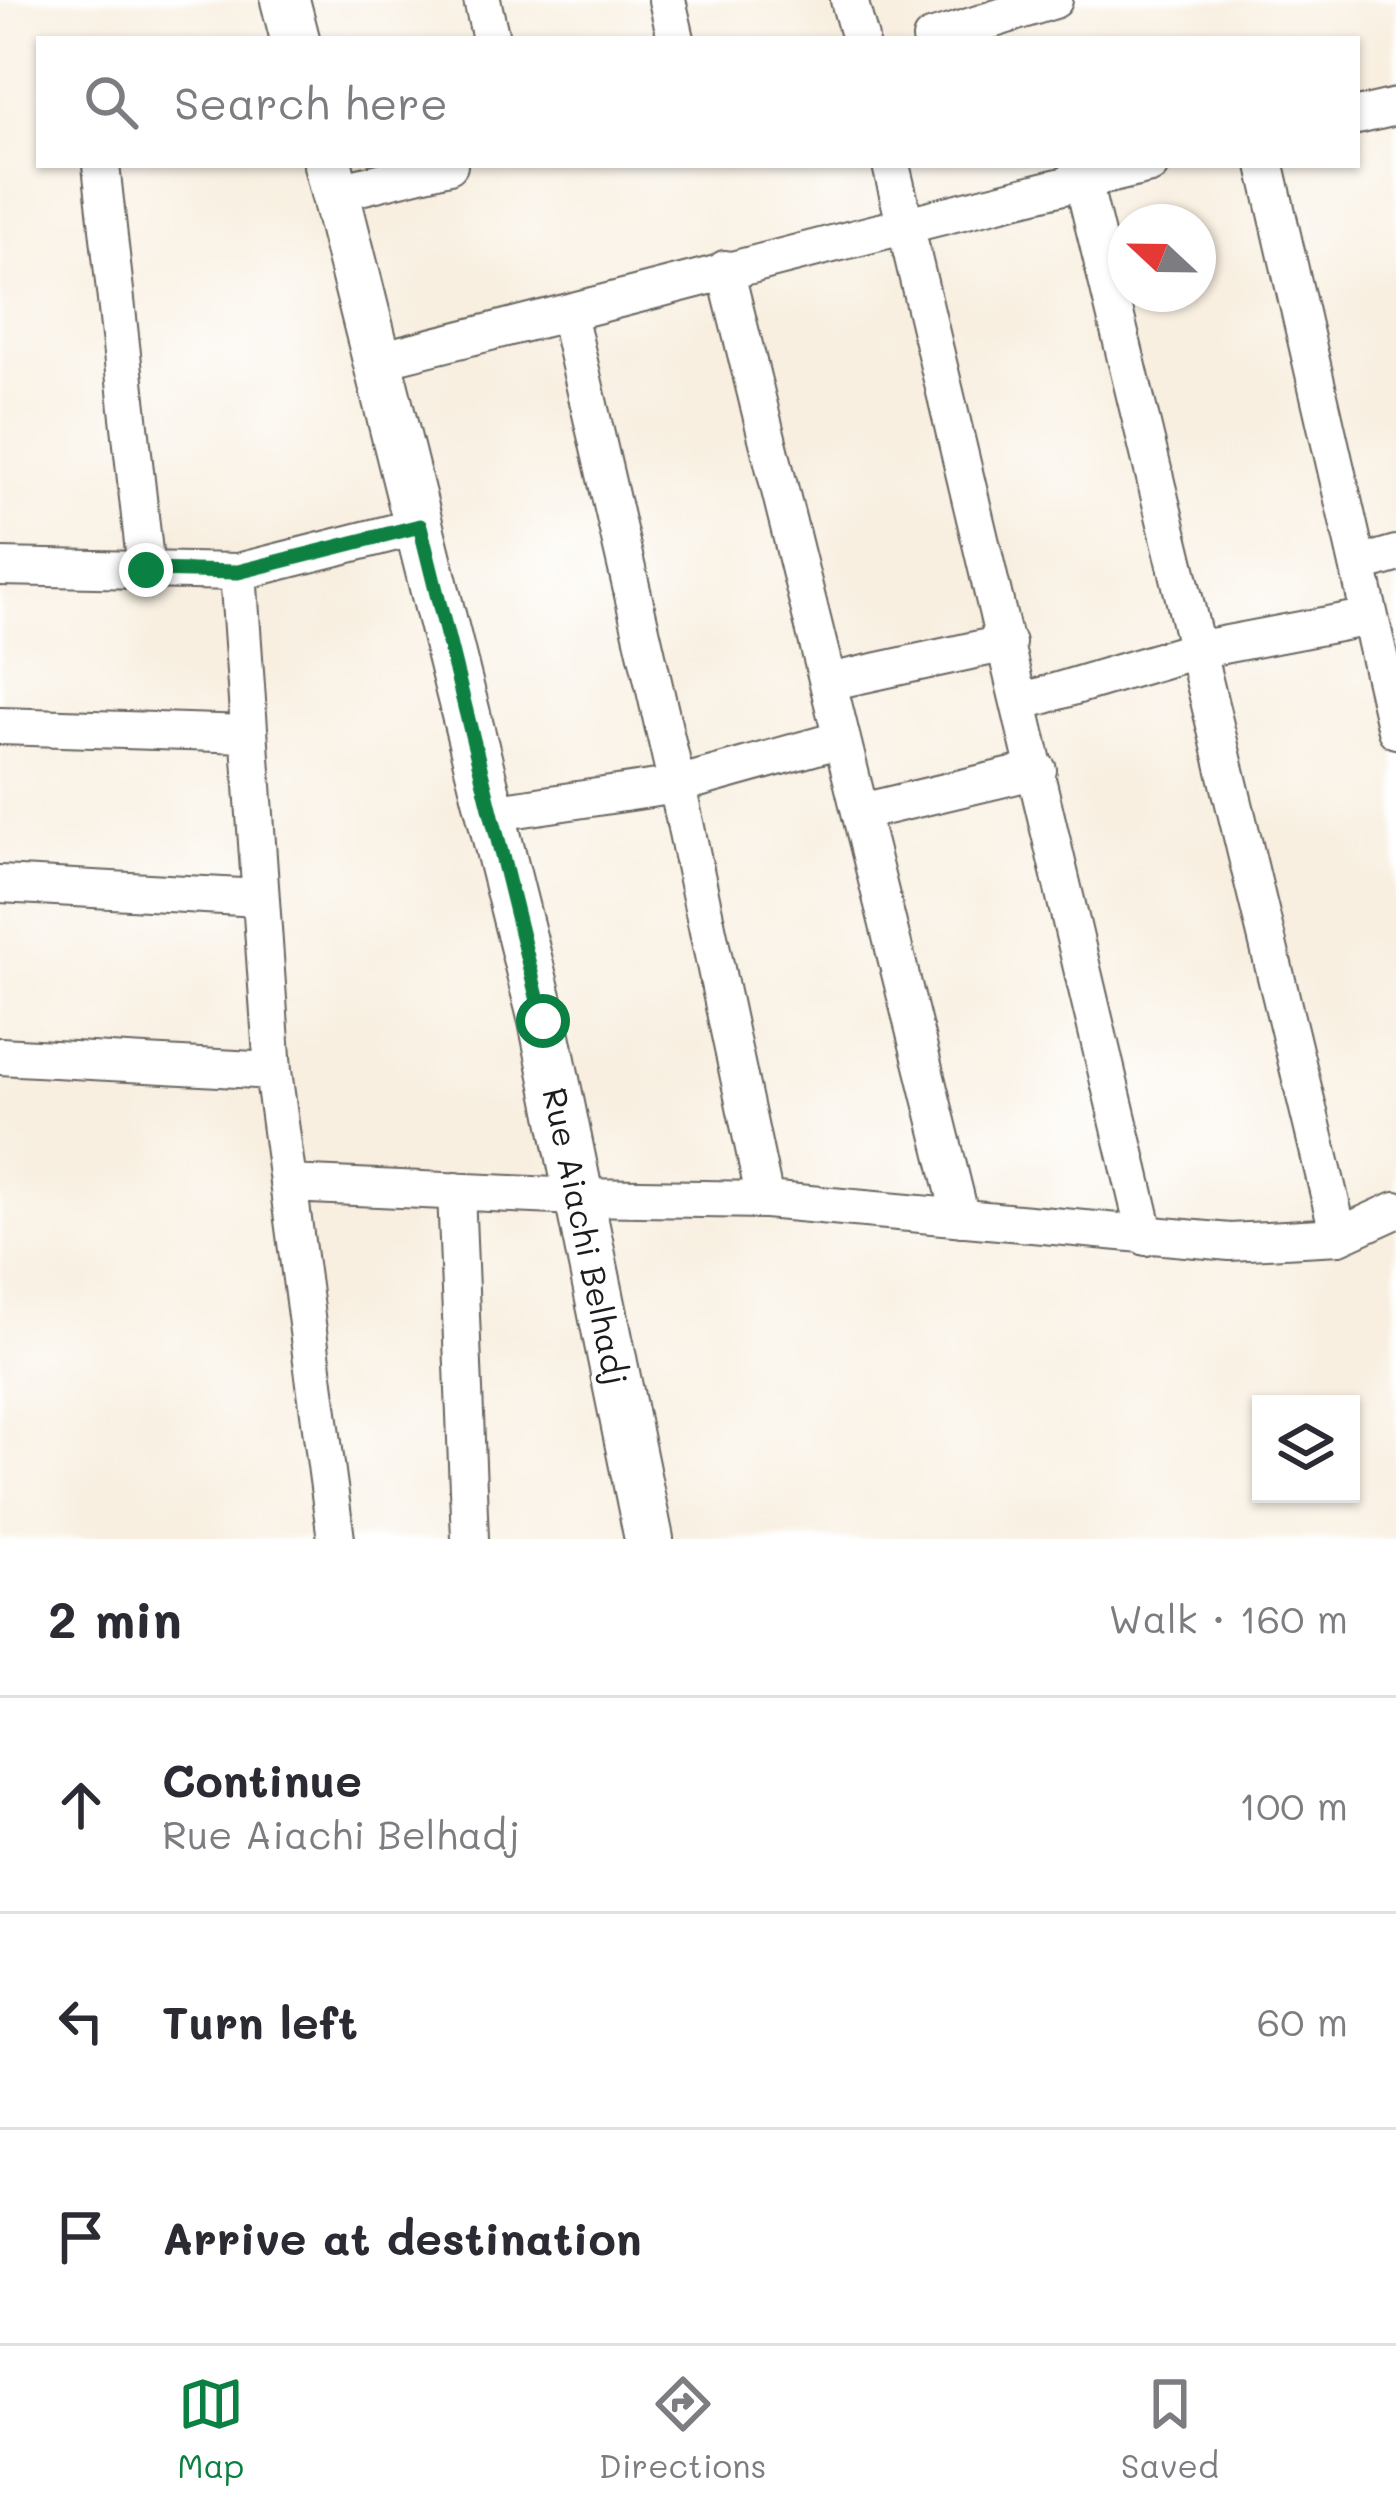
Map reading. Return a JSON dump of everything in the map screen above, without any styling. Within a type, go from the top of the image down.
[{"type":"street","points":[[285,0],[295,36]]},
{"type":"street","points":[[482,0],[490,36]]},
{"type":"street","points":[[667,0],[675,36]]},
{"type":"street","points":[[849,0],[859,36]]},
{"type":"street","points":[[940,36],[1044,1],[1048,36]]},
{"type":"street","points":[[1360,115],[1396,107]]},
{"type":"street","points":[[101,168],[146,570]]},
{"type":"street","points":[[332,179],[424,168]]},
{"type":"street","points":[[893,168],[1146,1238]]},
{"type":"street","points":[[378,360],[906,224],[1080,173],[1124,168]]},
{"type":"street","points":[[1267,168],[1370,616],[1388,662],[1396,730]]},
{"type":"street","points":[[1080,173],[1339,1236]]},
{"type":"street","name":"Rue Aiachi Belhadj","points":[[332,179],[543,1021],[649,1539]]},
{"type":"street","points":[[725,269],[961,1219]]},
{"type":"street","points":[[568,314],[677,785],[765,1200]]},
{"type":"street","points":[[0,567],[238,572],[420,526]]},
{"type":"street","points":[[1358,565],[1396,554]]},
{"type":"street","points":[[238,572],[273,1071],[337,1539]]},
{"type":"street","points":[[1022,702],[1196,650],[1370,616]]},
{"type":"street","points":[[828,682],[1007,644]]},
{"type":"street","points":[[0,726],[249,734]]},
{"type":"street","points":[[491,813],[677,785],[842,739]]},
{"type":"street","points":[[861,812],[1038,770]]},
{"type":"street","points":[[0,884],[260,898]]},
{"type":"street","points":[[0,1056],[273,1071]]},
{"type":"street","points":[[288,1184],[578,1198],[765,1200],[1230,1242],[1339,1236],[1396,1210]]},
{"type":"street","points":[[456,1191],[470,1539]]},
{"type":"route","points":[[146,570],[238,572],[420,526],[543,1021]]}]
